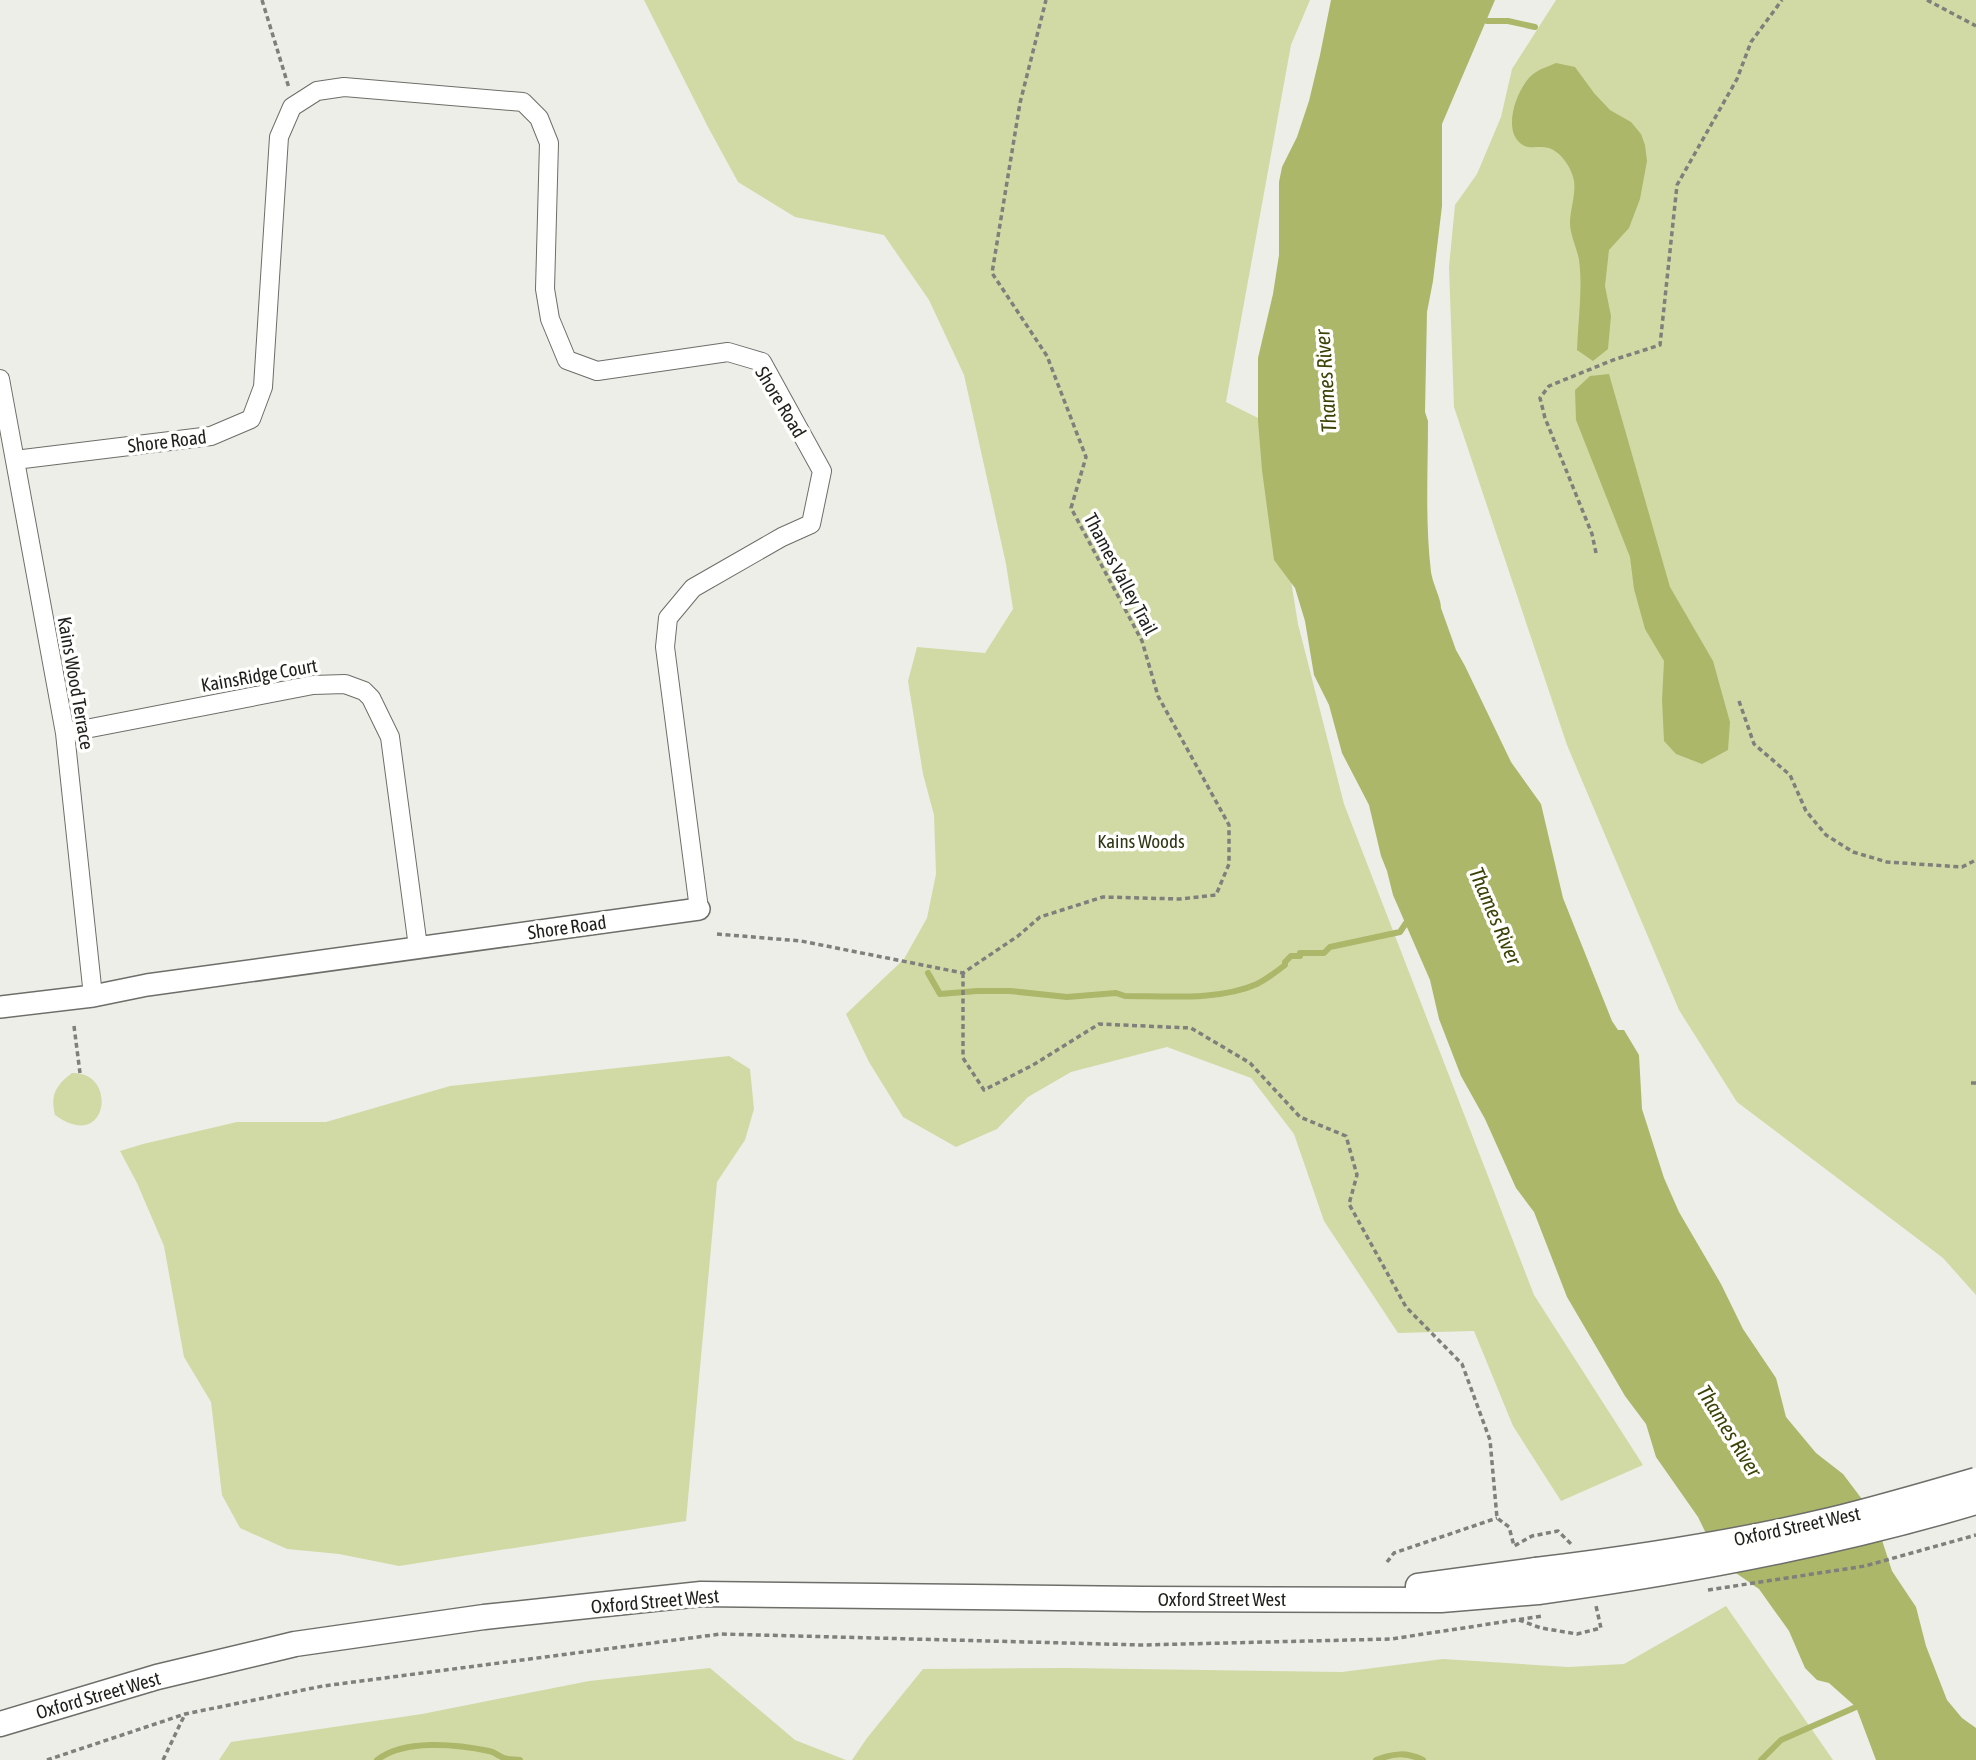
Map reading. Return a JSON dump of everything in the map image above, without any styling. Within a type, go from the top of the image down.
[{"type":"main road","name":"Oxford Street West","points":[[1537,1581],[1625,1559],[1768,1534],[1830,1520],[1976,1480]]},
{"type":"main road","name":"Oxford Street West","points":[[0,1724],[157,1677],[295,1644],[484,1617],[701,1594],[1324,1600],[1686,1570],[1862,1533],[1976,1502]]},
{"type":"street","name":"Shore Road","points":[[0,1007],[699,909],[665,647],[668,618],[694,588],[782,537],[811,524],[822,471],[762,362],[728,352],[597,371],[567,360],[550,319],[545,289],[550,143],[539,118],[523,102],[344,88],[317,91],[292,107],[279,137],[263,387],[251,419],[211,436],[15,460]]},
{"type":"street","name":"Kains Wood Terrace","points":[[0,379],[65,733],[93,996]]},
{"type":"street","name":"KainsRidge Court","points":[[65,733],[313,685],[345,684],[364,691],[390,737],[418,947]]},
{"type":"path","points":[[262,0],[289,90]]},
{"type":"path","name":"Thames Valley Trail","points":[[963,973],[1018,936],[1040,917],[1103,897],[1180,899],[1216,895],[1229,864],[1229,825],[1158,696],[1142,641],[1071,508],[1086,457],[1047,356],[992,273],[1020,103],[1046,0]]},
{"type":"path","points":[[1597,553],[1592,534],[1545,418],[1541,398],[1549,386],[1660,345],[1676,186],[1737,79],[1751,42],[1782,0]]},
{"type":"path","points":[[1927,0],[1976,26]]},
{"type":"path","points":[[1739,701],[1755,744],[1790,775],[1807,811],[1826,835],[1853,852],[1887,862],[1962,867],[1976,860]]},
{"type":"path","points":[[717,934],[801,942],[963,973],[963,1058],[984,1090],[1033,1065],[1099,1024],[1191,1028],[1250,1063],[1300,1117],[1346,1136],[1357,1175],[1349,1204],[1406,1307],[1462,1364],[1490,1440],[1497,1518],[1509,1527],[1514,1546],[1532,1536],[1558,1531]]},
{"type":"path","points":[[74,1026],[80,1073]]},
{"type":"path","points":[[1387,1562],[1394,1553],[1497,1518]]},
{"type":"path","points":[[1706,1590],[1865,1566],[1976,1535]]},
{"type":"path","points":[[1586,1609],[1599,1607]]},
{"type":"path","points":[[47,1760],[185,1714],[323,1686],[721,1634],[1155,1645],[1391,1639],[1518,1620]]},
{"type":"path","points":[[163,1760],[185,1714]]},
{"type":"green space","name":"Kains Woods","points":[[644,0],[1310,0],[1291,45],[1226,402],[1272,425],[1271,455],[1298,624],[1344,804],[1534,1295],[1643,1465],[1561,1501],[1513,1426],[1474,1331],[1398,1333],[1324,1221],[1294,1134],[1251,1078],[1167,1047],[1071,1072],[1028,1097],[997,1129],[956,1147],[903,1117],[869,1062],[846,1014],[904,959],[927,918],[936,874],[934,815],[923,774],[908,681],[917,647],[985,653],[1013,609],[1006,564],[964,375],[929,300],[884,235],[795,217],[738,182]]},
{"type":"green space","points":[[1556,0],[1976,0],[1976,1295],[1943,1258],[1737,1102],[1679,1010],[1567,745],[1454,407],[1449,267],[1455,205],[1477,174],[1501,117],[1512,69]]},
{"type":"green space","points":[[729,1056],[750,1069],[754,1109],[745,1140],[717,1182],[686,1521],[399,1566],[339,1554],[287,1549],[240,1528],[222,1495],[211,1402],[184,1357],[164,1246],[120,1151],[237,1122],[326,1122],[450,1086]]},
{"type":"green space","points":[[72,1073],[87,1076],[97,1084],[101,1096],[101,1108],[96,1118],[87,1125],[73,1124],[55,1115],[53,1102],[56,1091]]},
{"type":"green space","points":[[1726,1606],[1833,1760],[852,1760],[923,1669],[1342,1672],[1443,1659],[1568,1667],[1624,1664]]},
{"type":"green space","points":[[710,1668],[795,1740],[846,1760],[219,1760],[231,1742],[422,1714],[589,1681]]},
{"type":"water","name":"Thames River","points":[[1331,0],[1495,0],[1442,124],[1442,206],[1427,312],[1425,412],[1428,421],[1427,515],[1432,577],[1456,650],[1511,762],[1541,804],[1563,898],[1612,1021],[1618,1030],[1624,1030],[1639,1055],[1642,1109],[1664,1178],[1679,1212],[1721,1284],[1743,1329],[1776,1378],[1786,1417],[1816,1453],[1843,1474],[1877,1519],[1892,1571],[1916,1607],[1926,1646],[1947,1700],[1962,1718],[1976,1728],[1976,1760],[1876,1760],[1856,1707],[1829,1683],[1817,1680],[1805,1668],[1789,1631],[1759,1589],[1720,1562],[1698,1517],[1656,1457],[1646,1424],[1625,1396],[1567,1297],[1534,1212],[1516,1188],[1485,1119],[1461,1076],[1439,1019],[1430,980],[1393,895],[1369,805],[1342,753],[1329,705],[1314,675],[1305,621],[1295,588],[1274,560],[1258,421],[1258,358],[1279,255],[1279,182],[1282,167],[1297,137],[1309,101]]},
{"type":"water","points":[[1556,63],[1575,67],[1610,110],[1631,122],[1641,134],[1647,161],[1640,199],[1629,228],[1609,250],[1605,286],[1611,316],[1608,349],[1593,361],[1577,350],[1581,282],[1579,260],[1570,228],[1573,176],[1558,153],[1545,147],[1522,145],[1514,135],[1512,126],[1512,115],[1524,85],[1536,72]]},
{"type":"water","points":[[1609,374],[1670,587],[1713,661],[1730,722],[1728,750],[1702,764],[1676,754],[1664,741],[1664,661],[1645,629],[1634,589],[1630,557],[1576,420],[1575,390],[1590,376]]},
{"type":"waterway","points":[[1487,21],[1508,21],[1535,27]]},
{"type":"waterway","points":[[928,973],[940,994],[1010,991],[1067,997],[1116,993],[1125,996],[1209,995],[1257,984],[1285,965],[1291,956],[1300,956],[1300,953],[1324,953],[1330,947],[1400,932],[1410,917]]},
{"type":"waterway","points":[[1761,1760],[1781,1740],[1862,1703]]},
{"type":"waterway","points":[[377,1760],[401,1749],[431,1745],[476,1749],[506,1759],[520,1760]]},
{"type":"waterway","points":[[1376,1760],[1400,1754],[1423,1760]]}]
